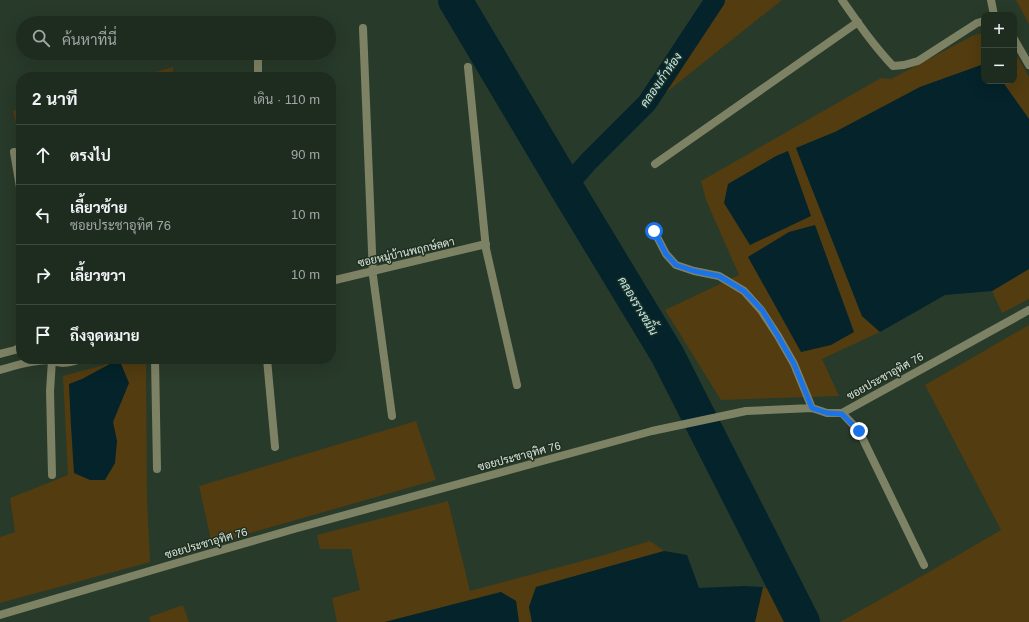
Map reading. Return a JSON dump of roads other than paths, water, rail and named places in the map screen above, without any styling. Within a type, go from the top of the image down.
[{"type":"street","points":[[842,0],[893,66],[918,61],[981,22]]},
{"type":"street","points":[[991,0],[993,12]]},
{"type":"street","points":[[655,164],[858,22]]},
{"type":"street","points":[[362,28],[373,271],[392,416]]},
{"type":"street","points":[[1017,43],[1029,64]]},
{"type":"street","points":[[258,60],[258,72]]},
{"type":"street","points":[[468,67],[486,244],[517,385]]},
{"type":"street","points":[[14,152],[16,164]]},
{"type":"street","points":[[654,231],[666,254],[676,265],[694,271],[719,276],[744,291],[762,310],[794,364],[812,408]]},
{"type":"street","name":"ซอยหมู่บ้านพฤกษ์ลดา","points":[[336,280],[486,244]]},
{"type":"street","name":"ซอยประชาอุทิศ 76","points":[[0,615],[374,507],[652,431],[746,410],[812,408],[827,413],[842,414],[1029,310]]},
{"type":"street","points":[[0,354],[16,350]]},
{"type":"street","points":[[0,370],[20,364]]},
{"type":"street","points":[[51,364],[52,475]]},
{"type":"street","points":[[155,364],[157,469]]},
{"type":"street","points":[[267,364],[275,447]]},
{"type":"street","points":[[842,414],[859,431],[924,565]]},
{"type":"water","points":[[981,65],[981,84],[1004,84],[1029,119],[1029,269],[992,291],[945,295],[880,332],[862,316],[796,148],[835,132],[920,87]]},
{"type":"water","points":[[788,151],[811,216],[750,245],[724,203],[728,184],[776,156]]},
{"type":"water","points":[[815,225],[854,332],[831,345],[801,352],[748,257],[789,232]]},
{"type":"water","points":[[110,364],[121,364],[129,383],[113,422],[117,441],[115,463],[105,480],[90,480],[74,473],[69,384],[82,379]]},
{"type":"water","points":[[664,551],[687,555],[699,588],[744,586],[763,587],[755,622],[532,622],[529,607],[536,587]]},
{"type":"water","points":[[501,592],[516,601],[519,622],[385,622]]},
{"type":"waterway","name":"คลองรางขมิ้น","points":[[455,0],[667,354],[803,622]]},
{"type":"waterway","name":"คลองเก้าห้อง","points":[[566,187],[588,162],[647,103],[715,0]]}]
